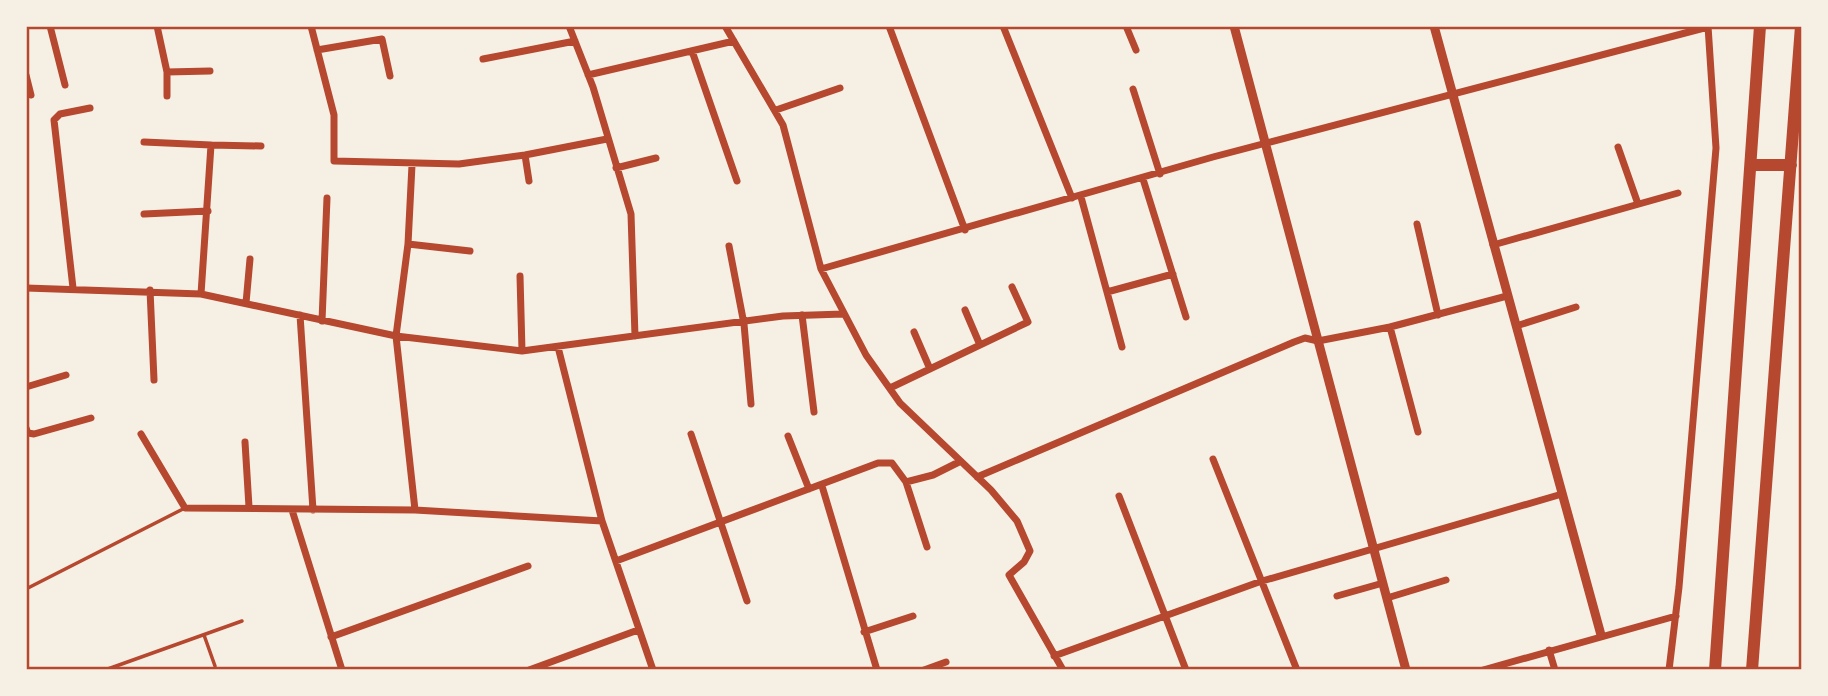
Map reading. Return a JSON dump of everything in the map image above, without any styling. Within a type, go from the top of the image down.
[{"type":"main road","points":[[1715,670],[1760,26]]},
{"type":"main road","points":[[1752,670],[1801,26]]},
{"type":"main road","points":[[1751,165],[1791,165]]},
{"type":"street","points":[[50,26],[65,85]]},
{"type":"street","points":[[157,26],[167,72],[167,96]]},
{"type":"street","points":[[311,26],[334,115],[334,161],[412,165],[459,164],[525,155],[607,139]]},
{"type":"street","points":[[569,26],[588,75],[631,214],[635,336]]},
{"type":"street","points":[[726,26],[776,110],[821,269],[843,314],[900,402],[977,477],[1017,522],[1030,551],[1024,562],[1009,575],[1063,670]]},
{"type":"street","points":[[889,26],[965,230]]},
{"type":"street","points":[[1003,26],[1072,198]]},
{"type":"street","points":[[1126,26],[1136,50]]},
{"type":"street","points":[[1434,26],[1601,635]]},
{"type":"street","points":[[1237,27],[1264,144],[1406,670]]},
{"type":"street","points":[[821,269],[1264,144],[1708,27],[1716,148],[1669,670]]},
{"type":"street","points":[[317,50],[382,38],[390,76]]},
{"type":"street","points":[[483,60],[575,41]]},
{"type":"street","points":[[588,75],[734,41]]},
{"type":"street","points":[[692,51],[737,181]]},
{"type":"street","points":[[167,72],[210,71]]},
{"type":"street","points":[[26,75],[31,95]]},
{"type":"street","points":[[776,110],[840,88]]},
{"type":"street","points":[[1133,89],[1160,174]]},
{"type":"street","points":[[73,288],[54,120],[60,114],[90,108]]},
{"type":"street","points":[[144,142],[261,146]]},
{"type":"street","points":[[201,294],[211,145]]},
{"type":"street","points":[[1618,147],[1638,204]]},
{"type":"street","points":[[525,155],[529,181]]},
{"type":"street","points":[[616,168],[656,158]]},
{"type":"street","points":[[412,165],[408,244],[396,336],[415,510]]},
{"type":"street","points":[[1143,179],[1186,317]]},
{"type":"street","points":[[1493,245],[1678,193]]},
{"type":"street","points":[[1081,197],[1122,347]]},
{"type":"street","points":[[322,321],[327,198]]},
{"type":"street","points":[[144,214],[208,211]]},
{"type":"street","points":[[1417,224],[1438,315]]},
{"type":"street","points":[[408,244],[470,251]]},
{"type":"street","points":[[729,246],[744,324],[751,404]]},
{"type":"street","points":[[246,303],[250,259]]},
{"type":"street","points":[[1107,292],[1173,274]]},
{"type":"street","points":[[520,276],[522,351]]},
{"type":"street","points":[[890,388],[1028,322],[1012,287]]},
{"type":"street","points":[[26,288],[150,290],[201,294],[396,336],[522,351],[802,315],[843,314]]},
{"type":"street","points":[[150,290],[154,380]]},
{"type":"street","points":[[977,477],[1237,364],[1305,338],[1318,341],[1390,327],[1507,296]]},
{"type":"street","points":[[1516,326],[1576,307]]},
{"type":"street","points":[[965,310],[980,345]]},
{"type":"street","points":[[300,315],[313,510]]},
{"type":"street","points":[[802,315],[814,412]]},
{"type":"street","points":[[1390,327],[1418,432]]},
{"type":"street","points":[[914,332],[930,369]]},
{"type":"street","points":[[558,347],[602,521],[653,670]]},
{"type":"street","points":[[26,387],[66,375]]},
{"type":"street","points":[[26,428],[29,433],[34,434],[91,418]]},
{"type":"street","points":[[141,433],[185,508],[415,510],[602,521]]},
{"type":"street","points":[[691,434],[747,601]]},
{"type":"street","points":[[788,436],[809,489]]},
{"type":"street","points":[[245,442],[249,508]]},
{"type":"street","points":[[1213,459],[1259,582],[1297,670]]},
{"type":"street","points":[[616,561],[886,461],[892,463],[906,482],[927,547]]},
{"type":"street","points":[[906,482],[933,475],[959,461]]},
{"type":"street","points":[[822,486],[877,670]]},
{"type":"street","points":[[1054,656],[1259,582],[1562,494]]},
{"type":"street","points":[[1119,496],[1186,670]]},
{"type":"street","points":[[292,510],[342,670]]},
{"type":"street","points":[[331,637],[528,566]]},
{"type":"street","points":[[1387,598],[1446,580]]},
{"type":"street","points":[[1337,596],[1383,583]]},
{"type":"street","points":[[864,632],[913,616]]},
{"type":"street","points":[[1483,670],[1675,616]]},
{"type":"street","points":[[528,670],[638,630]]},
{"type":"street","points":[[1549,650],[1555,670]]},
{"type":"street","points":[[924,670],[946,662]]},
{"type":"lane","points":[[26,589],[185,508]]},
{"type":"lane","points":[[105,670],[242,621]]},
{"type":"lane","points":[[204,635],[215,666]]}]
